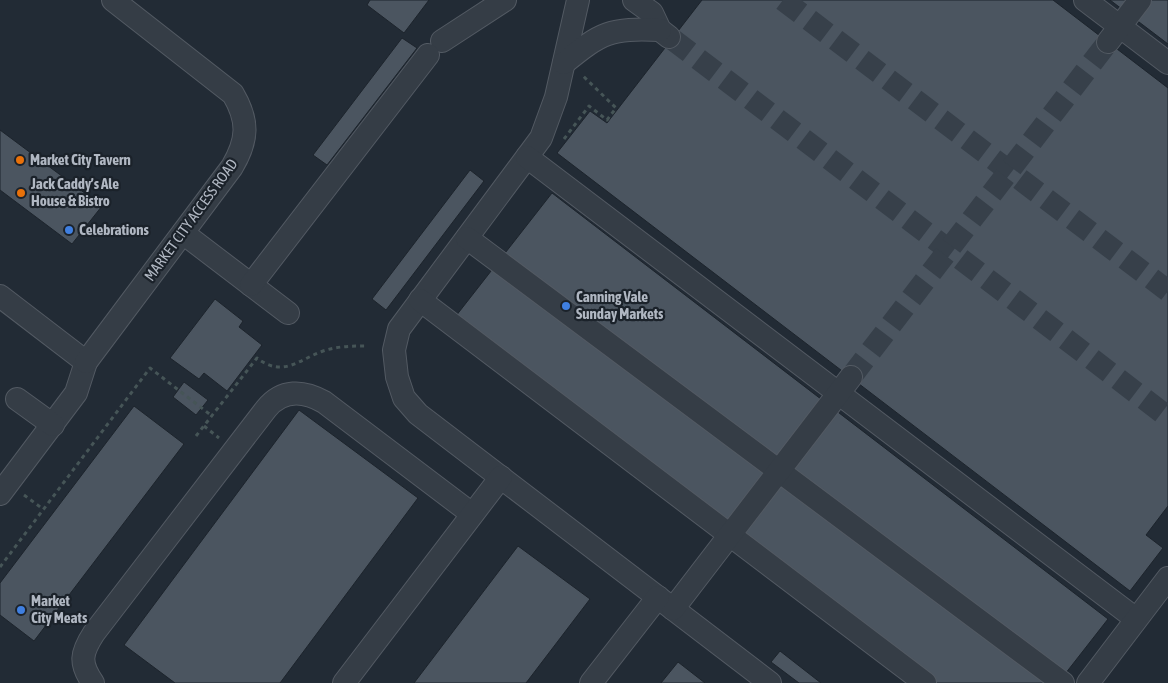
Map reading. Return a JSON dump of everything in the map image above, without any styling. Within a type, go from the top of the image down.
[{"type":"street","name":"MARKET CITY ACCESS ROAD","points":[[0,494],[76,393],[86,362],[238,157],[244,136],[243,115],[233,94],[112,0]]},
{"type":"street","points":[[251,285],[435,48],[505,0]]},
{"type":"street","points":[[571,67],[578,0]]},
{"type":"street","points":[[634,0],[652,13],[666,34],[616,30],[604,34],[589,43],[571,67],[556,97],[541,138],[399,329],[394,350],[397,377],[404,398],[418,414],[770,683]]},
{"type":"street","points":[[1085,0],[1114,34],[1168,63]]},
{"type":"street","points":[[1114,34],[1140,0]]},
{"type":"street","points":[[528,157],[845,385],[1136,619]]},
{"type":"street","points":[[183,233],[288,313]]},
{"type":"street","points":[[467,238],[1062,683]]},
{"type":"street","points":[[0,296],[86,362]]},
{"type":"street","points":[[420,300],[925,683]]},
{"type":"street","points":[[592,683],[730,535],[845,385]]},
{"type":"street","points":[[93,683],[85,672],[83,661],[84,648],[266,409],[271,403],[281,397],[292,393],[301,393],[324,402],[472,514]]},
{"type":"street","points":[[17,399],[52,426]]},
{"type":"street","points":[[344,683],[501,477]]},
{"type":"street","points":[[1088,683],[1136,619],[1165,587]]},
{"type":"path","points":[[561,142],[589,106],[607,120],[616,108],[571,67]]},
{"type":"path","points":[[196,436],[257,358],[272,366],[287,367],[322,352],[344,346],[367,346]]},
{"type":"path","points":[[0,567],[150,368],[212,416]]},
{"type":"building","points":[[370,0],[429,0],[404,33],[367,5]]},
{"type":"building","points":[[702,0],[1053,0],[1168,88],[1168,506],[1146,535],[1163,548],[1130,591],[557,153],[590,111],[607,123]]},
{"type":"building","points":[[1110,0],[1168,0],[1168,44]]},
{"type":"building","points":[[402,38],[417,48],[327,165],[313,155]]},
{"type":"building","name":"Market City Tavern","points":[[0,130],[102,206],[72,244],[0,190]]},
{"type":"building","points":[[470,170],[484,181],[386,310],[372,299]]},
{"type":"building","points":[[552,193],[1108,619],[1058,683],[925,683],[452,321]]},
{"type":"building","points":[[215,299],[243,321],[239,327],[262,345],[227,391],[204,373],[199,379],[170,358]]},
{"type":"building","points":[[184,382],[208,400],[196,415],[173,397]]},
{"type":"building","points":[[134,406],[184,444],[34,641],[0,615],[0,583]]},
{"type":"building","points":[[299,410],[418,498],[280,683],[175,683],[124,645]]},
{"type":"building","points":[[518,546],[590,599],[526,683],[414,683]]},
{"type":"building","points":[[780,651],[821,683],[799,683],[771,662]]},
{"type":"building","points":[[678,662],[705,683],[661,683]]},
{"type":"tunnel","points":[[783,0],[1168,291]]},
{"type":"tunnel","points":[[672,39],[1168,417]]},
{"type":"tunnel","points":[[851,377],[1108,42]]},
{"type":"place","name":"Market City Tavern","points":[[20,160]]},
{"type":"place","name":"Jack Caddy’s Ale House & Bistro","points":[[21,193]]},
{"type":"place","name":"Celebrations","points":[[69,230]]},
{"type":"place","name":"Canning Vale Sunday Markets","points":[[566,306]]},
{"type":"place","name":"Market City Meats","points":[[21,610]]}]
